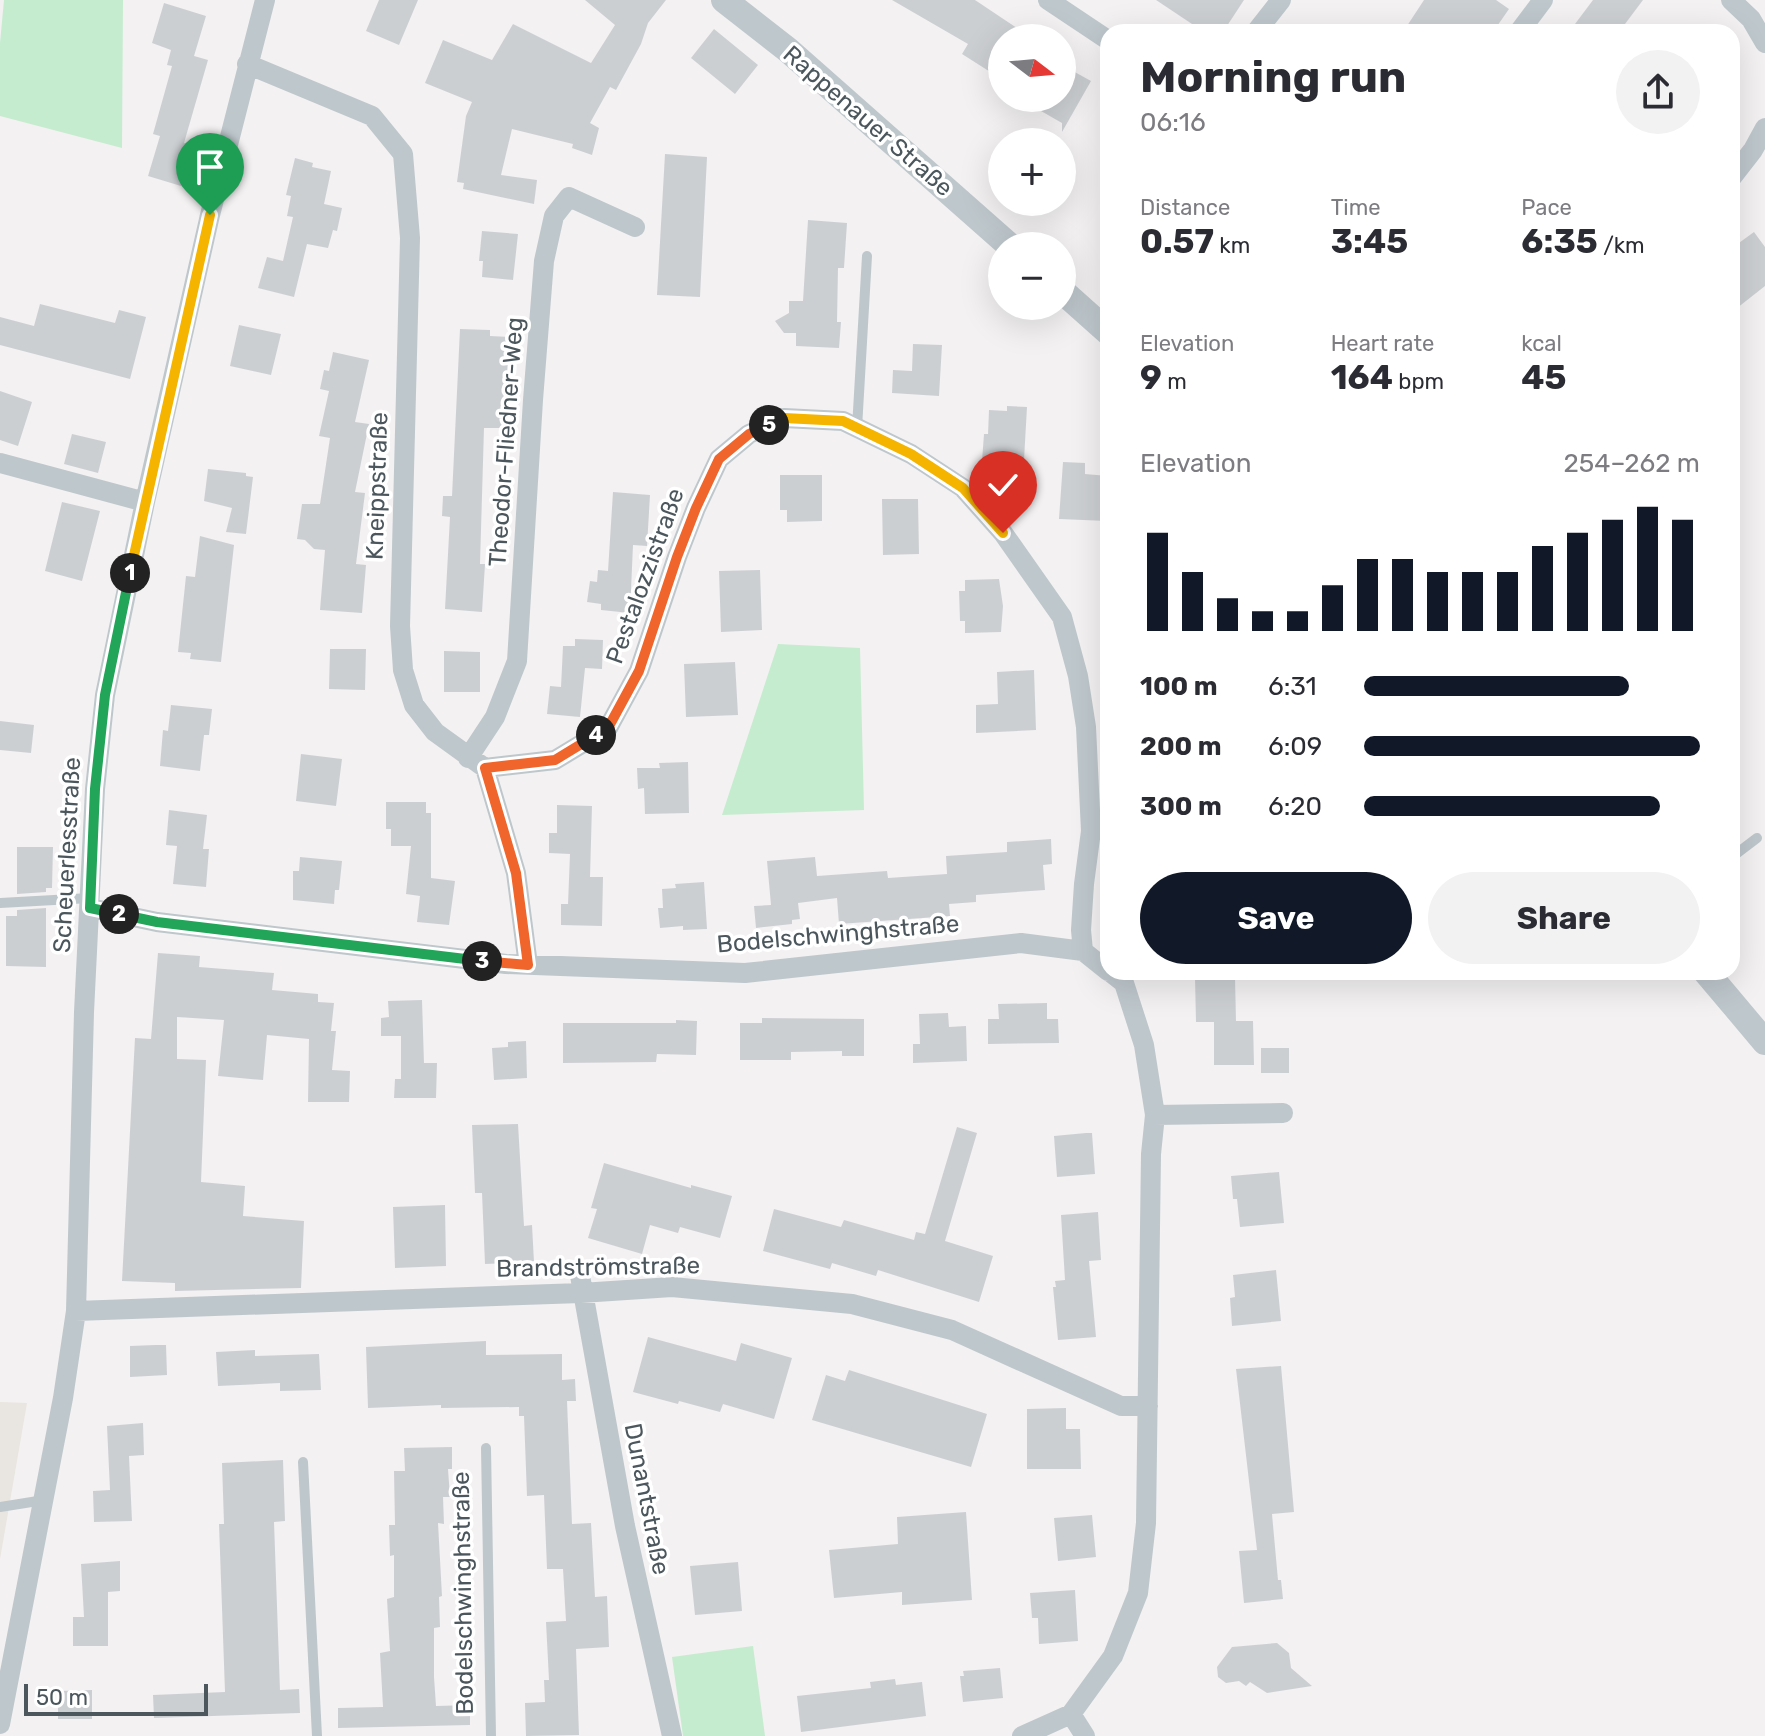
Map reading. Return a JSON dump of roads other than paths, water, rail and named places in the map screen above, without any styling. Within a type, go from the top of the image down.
[{"type":"street","name":"Scheuerlesstraße","points":[[0,1724],[44,1500],[76,1311],[84,1012],[95,789],[105,695],[145,502],[247,64],[265,0]]},
{"type":"street","name":"Rappenauer Straße","points":[[724,0],[788,50],[994,232]]},
{"type":"street","points":[[1048,0],[1100,35]]},
{"type":"street","points":[[1262,24],[1281,0]]},
{"type":"street","points":[[1525,24],[1543,0]]},
{"type":"street","points":[[1731,0],[1751,19],[1765,43]]},
{"type":"street","name":"Kneippstraße","points":[[247,64],[372,116],[403,154],[410,238],[400,626],[403,670],[414,705],[435,732],[477,763]]},
{"type":"street","points":[[1740,167],[1765,128]]},
{"type":"street","name":"Theodor-Fliedner-Weg","points":[[477,763],[517,661],[544,261],[554,216],[569,197],[635,227]]},
{"type":"street","points":[[1076,303],[1100,325]]},
{"type":"street","name":"Pestalozzistraße","points":[[477,763],[555,760],[608,728],[639,671],[681,545],[719,459],[749,434],[784,418],[843,421],[911,454],[963,488],[1003,533],[1062,617],[1078,676],[1086,727],[1091,831],[1084,884],[1083,951]]},
{"type":"street","points":[[0,463],[145,502]]},
{"type":"street","points":[[477,763],[516,873],[528,965]]},
{"type":"street","name":"Bodelschwinghstraße","points":[[90,903],[157,922],[528,965],[745,973],[1021,943],[1083,951]]},
{"type":"street","points":[[1083,951],[1100,964]]},
{"type":"street","points":[[1022,1736],[1071,1714],[1113,1656],[1138,1593],[1146,1523],[1151,1154],[1155,1115],[1144,1045],[1124,983],[1120,980]]},
{"type":"street","points":[[1713,980],[1765,1042]]},
{"type":"street","points":[[1155,1115],[1283,1113]]},
{"type":"street","name":"Dunantstraße","points":[[579,1270],[625,1526],[672,1736]]},
{"type":"street","name":"Brandströmstraße","points":[[76,1311],[672,1287],[852,1304],[952,1330],[1121,1406],[1148,1406]]},
{"type":"street","points":[[1071,1714],[1085,1736]]},
{"type":"lane","points":[[857,428],[867,256]]},
{"type":"lane","points":[[1740,851],[1757,838]]},
{"type":"lane","points":[[0,903],[90,903]]},
{"type":"lane","name":"Bodelschwinghstraße","points":[[486,1448],[491,1736]]},
{"type":"lane","points":[[303,1462],[317,1736]]},
{"type":"lane","points":[[0,1507],[44,1500]]}]
